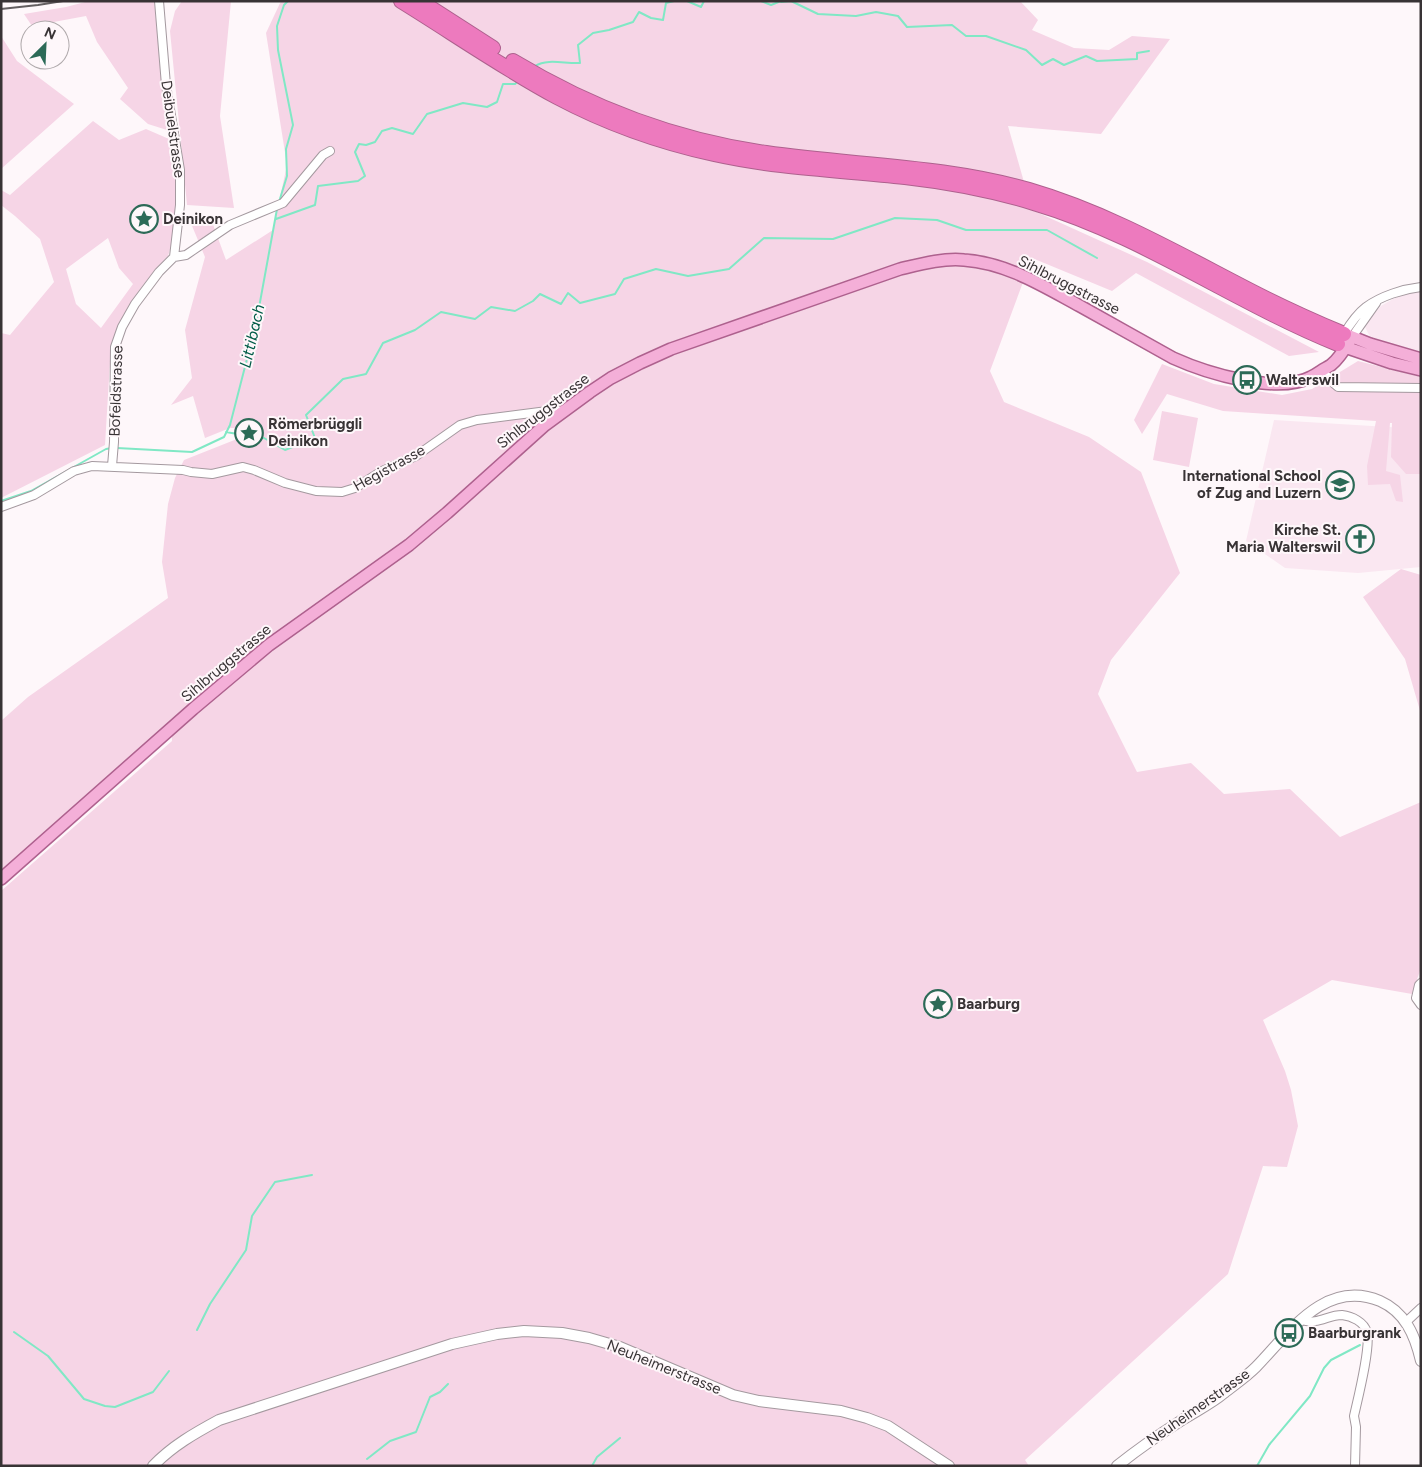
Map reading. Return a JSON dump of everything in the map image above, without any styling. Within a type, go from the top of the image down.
[{"type":"highway","points":[[401,1],[524,67],[580,103],[657,128],[730,147],[807,158],[930,170],[985,180],[1038,193],[1077,206],[1130,229],[1345,341]]},
{"type":"highway","points":[[420,1],[462,34]]},
{"type":"main road","name":"Sihlbruggstrasse","points":[[1,879],[193,710],[269,646],[409,545],[545,425],[611,378],[672,349],[900,269],[945,260],[962,260],[997,266],[1013,272],[1047,288],[1173,358],[1215,374],[1255,381],[1282,383],[1307,379],[1322,370]]},
{"type":"main road","points":[[1345,341],[1421,359]]},
{"type":"main road","points":[[1345,341],[1392,363],[1421,370]]},
{"type":"main road","points":[[1322,370],[1325,362],[1345,341]]},
{"type":"street","name":"Deibuelstrasse","points":[[159,1],[166,85],[180,170],[180,205],[174,256]]},
{"type":"street","name":"Bofeldstrasse","points":[[112,466],[114,452],[115,347],[122,327],[135,304],[159,272],[174,256],[186,255],[230,225],[283,203],[323,155],[330,151]]},
{"type":"street","points":[[1345,341],[1367,306],[1400,291],[1421,287]]},
{"type":"street","points":[[1322,370],[1338,387],[1421,388]]},
{"type":"street","name":"Hegistrasse","points":[[1,507],[34,495],[74,471],[92,466],[183,470],[212,474],[243,467],[285,483],[316,492],[342,492],[355,488],[382,472],[416,456],[460,425],[477,420],[555,410],[563,411]]},
{"type":"street","points":[[1421,983],[1416,998],[1421,1005]]},
{"type":"street","name":"Neuheimerstrasse","points":[[1117,1466],[1162,1433],[1221,1396],[1254,1369],[1301,1320],[1324,1303],[1337,1298],[1351,1295],[1372,1298],[1393,1308],[1406,1322],[1417,1344],[1421,1361]]},
{"type":"street","points":[[1406,1322],[1421,1308]]},
{"type":"street","points":[[1301,1320],[1311,1323],[1342,1315],[1347,1316],[1365,1326],[1368,1334],[1367,1350],[1354,1416],[1356,1427],[1354,1466]]},
{"type":"street","name":"Neuheimerstrasse","points":[[152,1466],[173,1447],[219,1420],[452,1344],[497,1334],[524,1331],[562,1333],[620,1347],[733,1396],[841,1411],[867,1418],[888,1426],[949,1466]]},
{"type":"shaded area","points":[[89,1],[154,1],[167,130],[148,124],[120,99],[128,88],[97,42],[86,16],[64,20],[28,20],[24,14]]},
{"type":"shaded area","points":[[182,1],[231,1],[220,116],[234,208],[187,205],[170,31],[175,11]]},
{"type":"shaded area","points":[[281,1],[1020,1],[1038,20],[1032,30],[1074,48],[1109,50],[1132,36],[1170,39],[1101,134],[1008,126],[1032,210],[1147,262],[1319,352],[1289,356],[1136,273],[1112,291],[1032,258],[990,371],[1004,402],[1089,437],[1141,472],[1180,573],[1111,660],[1098,694],[1137,772],[1191,763],[1224,794],[1290,789],[1340,837],[1421,802],[1421,968],[1412,994],[1332,980],[1263,1020],[1285,1071],[1298,1126],[1287,1167],[1263,1166],[1228,1274],[1025,1460],[1029,1466],[1,1466],[1,891],[172,741],[171,724],[1,875],[1,721],[28,697],[168,598],[162,562],[168,504],[175,478],[184,460],[237,439],[234,428],[205,438],[193,396],[171,405],[192,378],[185,330],[205,257],[190,221],[211,219],[226,260],[273,230],[287,165],[266,33]]},
{"type":"shaded area","points":[[1,36],[20,63],[20,70],[29,70],[74,104],[1,169]]},
{"type":"shaded area","points":[[93,121],[119,140],[146,129],[169,139],[179,204],[173,240],[168,256],[136,295],[124,315],[111,345],[105,445],[1,498],[1,333],[10,335],[54,282],[40,239],[1,205],[1,190],[10,195]],"holes":[[[108,238],[119,268],[133,284],[101,328],[76,304],[66,269]]]},
{"type":"shaded area","points":[[1421,291],[1421,352],[1373,339],[1369,335],[1365,327],[1366,323],[1381,306],[1406,293]]},
{"type":"shaded area","points":[[1358,361],[1421,377],[1421,474],[1406,474],[1391,457],[1392,423],[1390,423],[1386,471],[1400,475],[1403,502],[1396,501],[1390,484],[1368,485],[1367,466],[1376,421],[1223,411],[1167,394],[1142,434],[1134,420],[1162,364],[1214,384],[1282,395],[1312,389]]},
{"type":"shaded area","points":[[1162,411],[1198,418],[1189,467],[1153,460]]},
{"type":"shaded area","name":"International School of Zug and Luzern","points":[[1274,420],[1421,429],[1421,567],[1358,573],[1285,568],[1246,541]]},
{"type":"shaded area","points":[[1401,569],[1421,575],[1421,714],[1405,659],[1363,597]]},
{"type":"waterway","name":"Littibach","points":[[279,202],[287,176],[286,149],[293,125],[278,50],[277,26],[284,5],[288,1]]},
{"type":"waterway","points":[[535,66],[545,62],[580,63],[578,45],[593,33],[633,22],[639,12],[651,18],[663,20],[666,3],[674,1]]},
{"type":"waterway","points":[[687,1],[701,7],[704,1]]},
{"type":"waterway","points":[[761,1],[771,5],[781,1]]},
{"type":"waterway","points":[[781,2],[791,1],[818,14],[856,16],[876,12],[898,16],[907,27],[952,25],[966,36],[986,36],[1026,50],[1042,65],[1053,59],[1064,65],[1086,56],[1097,61],[1137,59],[1137,53],[1149,51]]},
{"type":"waterway","points":[[276,219],[315,205],[318,186],[358,181],[365,176],[355,152],[359,144],[366,145],[375,142],[382,131],[392,128],[413,134],[427,114],[463,103],[487,107],[497,102],[503,84],[515,84],[518,81]]},
{"type":"waterway","name":"Littibach","points":[[117,448],[192,452],[224,437],[230,425],[256,324],[277,209]]},
{"type":"waterway","points":[[256,437],[264,438],[285,450],[315,438],[306,415],[343,379],[366,374],[383,343],[415,330],[441,312],[475,319],[491,307],[515,311],[533,301],[540,294],[561,304],[568,293],[580,303],[615,294],[624,279],[656,269],[688,276],[729,269],[764,238],[833,239],[895,218],[937,220],[966,230],[1047,230],[1097,258]]},
{"type":"waterway","points":[[226,432],[243,435]]},
{"type":"waterway","name":"Littibach","points":[[1,501],[31,491],[106,449],[112,448]]},
{"type":"waterway","points":[[197,1330],[210,1304],[246,1250],[252,1216],[275,1182],[312,1175]]},
{"type":"waterway","points":[[14,1332],[48,1356],[84,1399],[105,1406],[115,1407],[153,1392],[169,1371]]},
{"type":"waterway","points":[[1257,1466],[1269,1445],[1310,1396],[1324,1368],[1331,1360],[1360,1345]]},
{"type":"waterway","points":[[367,1459],[390,1441],[416,1432],[430,1397],[440,1392],[448,1384]]},
{"type":"waterway","points":[[592,1466],[597,1457],[620,1438]]},
{"type":"railway","points":[[1,9],[63,1]]},
{"type":"place","name":"Deinikon","points":[[144,219]]},
{"type":"place","name":"Walterswil","points":[[1247,380]]},
{"type":"place","name":"Römerbrüggli Deinikon","points":[[249,433]]},
{"type":"place","name":"International School of Zug and Luzern","points":[[1340,485]]},
{"type":"place","name":"Kirche St. Maria Walterswil","points":[[1360,539]]},
{"type":"place","name":"Baarburg","points":[[938,1004]]},
{"type":"place","name":"Baarburgrank","points":[[1289,1333]]}]
